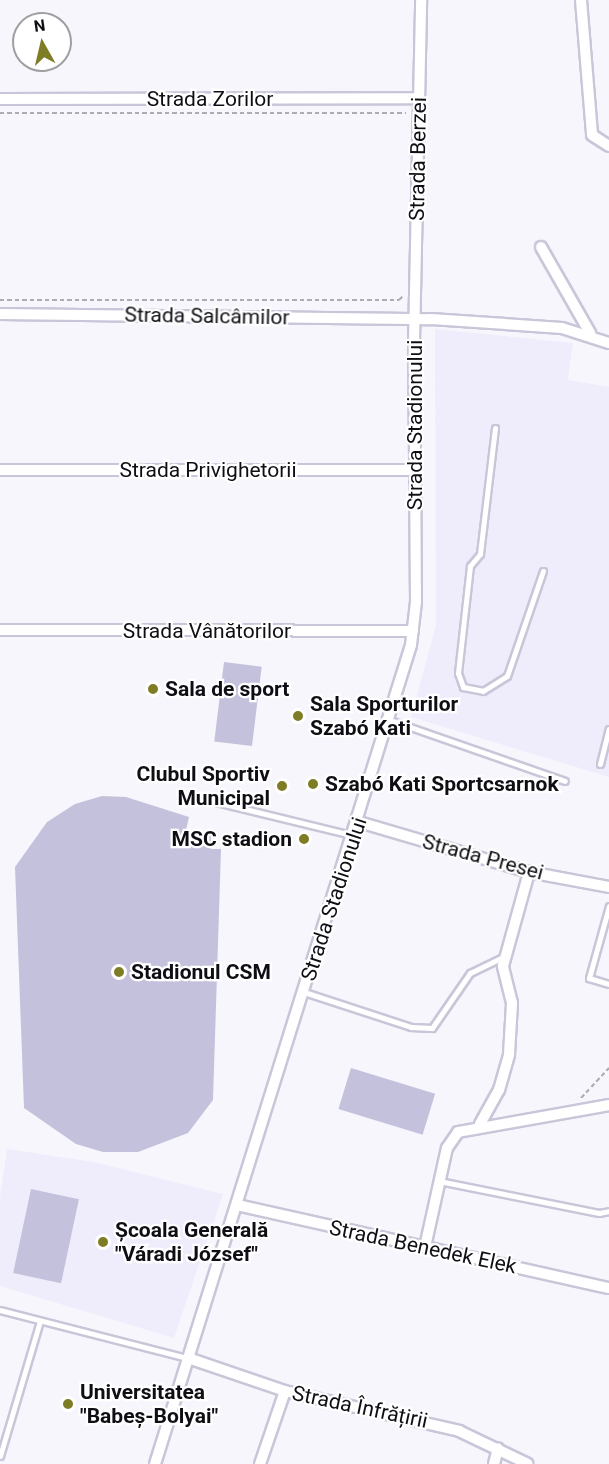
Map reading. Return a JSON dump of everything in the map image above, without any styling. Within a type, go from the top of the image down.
[{"type":"street","name":"Strada Berzei","points":[[415,318],[421,0]]},
{"type":"street","points":[[581,0],[592,135],[609,146]]},
{"type":"street","name":"Strada Zorilor","points":[[0,99],[419,98]]},
{"type":"street","points":[[542,247],[590,333],[609,343]]},
{"type":"street","name":"Strada Salcâmilor","points":[[0,314],[415,318],[590,333]]},
{"type":"street","name":"Strada Stadionului","points":[[155,1464],[390,720],[413,631],[415,318]]},
{"type":"street","name":"Strada Privighetorii","points":[[0,470],[415,470]]},
{"type":"street","name":"Strada Vânătorilor","points":[[0,630],[413,631]]},
{"type":"street","name":"Strada Presei","points":[[358,822],[528,872],[609,887]]},
{"type":"street","points":[[480,1124],[504,1077],[512,1038],[505,957],[528,872]]},
{"type":"street","points":[[425,1247],[439,1180],[453,1137],[480,1124],[609,1105]]},
{"type":"street","name":"Strada Benedek Elek","points":[[237,1205],[609,1288]]},
{"type":"street","name":"Strada Înfrățirii","points":[[188,1358],[285,1391],[420,1419],[498,1448],[528,1464]]},
{"type":"street","points":[[260,1464],[285,1391]]},
{"type":"street","points":[[494,1464],[498,1448]]},
{"type":"lane","points":[[495,428],[480,554],[470,566],[459,673],[463,687],[483,691],[507,676],[543,571]]},
{"type":"lane","points":[[390,720],[565,781]]},
{"type":"lane","points":[[600,764],[609,729]]},
{"type":"lane","points":[[212,801],[354,836]]},
{"type":"lane","points":[[609,906],[590,978],[609,984]]},
{"type":"lane","points":[[304,992],[411,1027],[432,1028],[448,1012],[470,973],[505,957]]},
{"type":"lane","points":[[439,1180],[599,1214],[609,1211]]},
{"type":"lane","points":[[0,1310],[188,1358]]},
{"type":"lane","points":[[0,1456],[40,1321]]},
{"type":"path","points":[[0,113],[409,113],[409,124]]},
{"type":"path","points":[[0,300],[399,300],[403,285]]},
{"type":"path","points":[[569,1112],[609,1068]]},
{"type":"shaded area","points":[[435,329],[573,343],[568,380],[609,387],[609,777],[411,717],[436,625]]},
{"type":"shaded area","points":[[224,662],[262,667],[252,746],[214,741]]},
{"type":"shaded area","name":"Stadionul CSM","points":[[102,796],[126,797],[189,817],[186,830],[214,837],[211,849],[221,849],[213,1100],[188,1133],[138,1152],[103,1152],[76,1144],[24,1108],[15,867],[47,822],[75,804]]},
{"type":"shaded area","points":[[351,1068],[435,1094],[423,1135],[338,1109]]},
{"type":"shaded area","name":"Școala Generală \"Váradi József\"","points":[[7,1149],[94,1162],[223,1194],[174,1338],[0,1286],[0,1197]]},
{"type":"shaded area","points":[[31,1189],[79,1199],[61,1283],[13,1273]]},
{"type":"place","name":"Sala de sport","points":[[153,689]]},
{"type":"place","name":"Sala Sporturilor Szabó Kati","points":[[298,716]]},
{"type":"place","name":"Szabó Kati Sportcsarnok","points":[[313,784]]},
{"type":"place","name":"Clubul Sportiv Municipal","points":[[282,786]]},
{"type":"place","name":"MSC stadion","points":[[304,839]]},
{"type":"place","name":"Stadionul CSM","points":[[119,972]]},
{"type":"place","name":"Școala Generală \"Váradi József\"","points":[[103,1242]]},
{"type":"place","name":"Universitatea \"Babeș-Bolyai\"","points":[[68,1404]]}]
